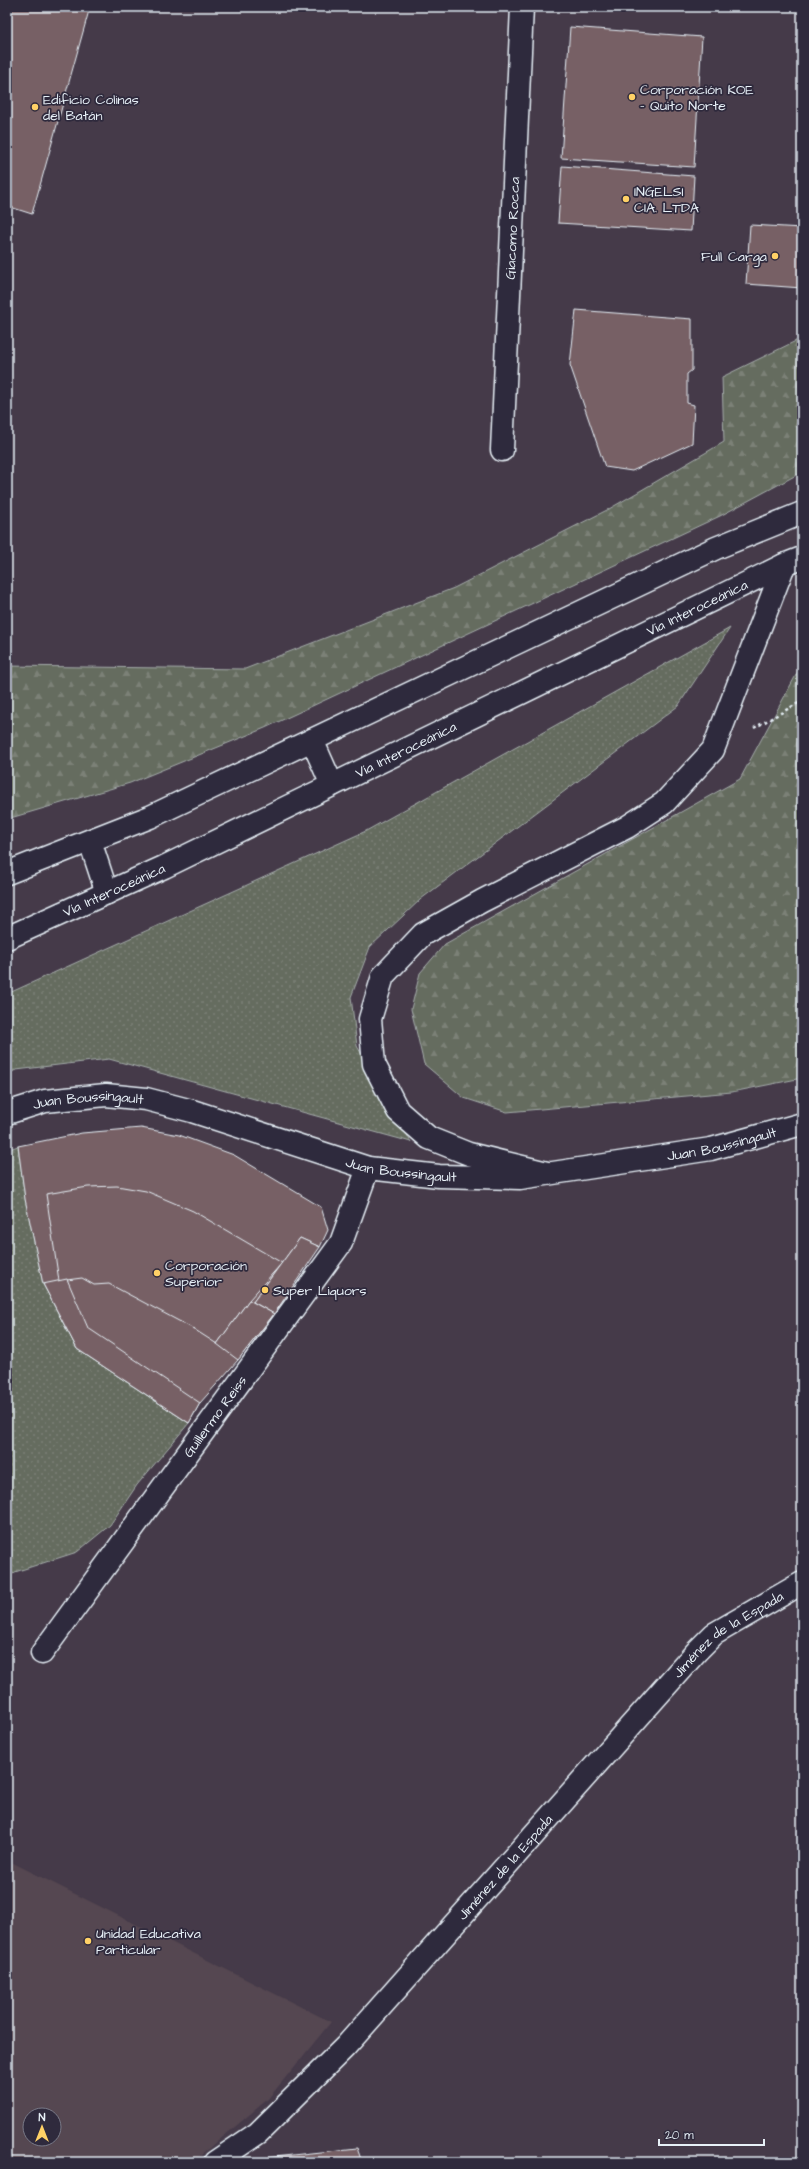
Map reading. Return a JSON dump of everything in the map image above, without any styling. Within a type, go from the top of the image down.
[{"type":"main road","name":"Giacomo Rocca","points":[[502,450],[522,7]]},
{"type":"main road","points":[[7,873],[150,817],[716,548],[802,514]]},
{"type":"main road","points":[[547,1174],[470,1154],[429,1138],[398,1111],[374,1064],[370,1019],[383,976],[423,934],[482,901],[627,827],[664,803],[713,750],[793,561]]},
{"type":"main road","name":"Vía Interoceánica","points":[[7,938],[107,893],[793,561]]},
{"type":"main road","points":[[312,740],[332,785]]},
{"type":"main road","points":[[7,858],[150,817]]},
{"type":"main road","points":[[90,841],[107,893]]},
{"type":"main road","name":"Juan Boussingault","points":[[7,1113],[45,1101],[106,1095],[146,1099],[192,1111],[368,1168],[438,1176],[490,1178],[520,1178],[711,1148],[802,1124]]},
{"type":"main road","name":"Guillermo Reiss","points":[[42,1653],[341,1243],[368,1168]]},
{"type":"main road","name":"Jiménez de la Espada","points":[[215,2162],[258,2133],[345,2047],[697,1651],[714,1634],[802,1583]]},
{"type":"path","points":[[713,750],[802,701]]},
{"type":"shaded area","name":"Unidad Educativa Particular","points":[[7,1860],[331,2022],[268,2099],[193,2162],[7,2162]]},
{"type":"green space","points":[[802,338],[802,472],[720,516],[265,728],[130,783],[7,819],[7,666],[245,669],[454,588],[609,509],[724,442],[722,377]]},
{"type":"green space","points":[[730,628],[678,706],[421,899],[370,947],[351,997],[357,1046],[411,1142],[109,1059],[16,1070],[7,1074],[7,994],[366,831]]},
{"type":"green space","points":[[802,664],[802,1078],[732,1092],[507,1112],[464,1098],[424,1064],[411,1009],[420,973],[445,944],[740,779]]},
{"type":"green space","points":[[18,1146],[25,1199],[43,1284],[77,1349],[189,1423],[137,1485],[110,1525],[77,1552],[15,1572],[7,1579],[7,1150]]},
{"type":"building","name":"Edificio Colinas del Batán","points":[[7,7],[90,7],[32,214],[7,206]]},
{"type":"building","name":"Corporación KOE - Quito Norte","points":[[570,27],[702,37],[694,167],[561,158]]},
{"type":"building","name":"INGELSI CIA. LTDA","points":[[562,166],[694,176],[691,231],[558,223]]},
{"type":"building","name":"Full Carga","points":[[750,225],[802,228],[802,288],[746,284]]},
{"type":"building","points":[[576,310],[692,319],[692,370],[687,374],[687,403],[694,405],[692,443],[632,471],[605,467],[570,365]]},
{"type":"building","name":"Corporación Superior","points":[[141,1128],[179,1135],[234,1155],[321,1207],[328,1230],[320,1247],[300,1238],[253,1302],[274,1314],[238,1360],[200,1403],[189,1423],[77,1349],[43,1284],[25,1199],[18,1146],[82,1133]]},
{"type":"building","points":[[117,1186],[146,1191],[193,1211],[282,1263],[249,1300],[217,1344],[192,1328],[109,1284],[94,1285],[82,1278],[59,1281],[46,1194],[88,1187]]},
{"type":"building","points":[[300,1238],[320,1247],[274,1314],[253,1302]]},
{"type":"building","points":[[67,1279],[88,1328],[200,1403],[189,1423],[77,1349],[43,1284]]},
{"type":"building","points":[[249,1300],[274,1314],[238,1360],[217,1344]]},
{"type":"building","points":[[357,2148],[362,2162],[265,2162],[265,2158]]},
{"type":"place","name":"Corporación KOE - Quito Norte","points":[[632,97]]},
{"type":"place","name":"Edificio Colinas del Batán","points":[[35,107]]},
{"type":"place","name":"INGELSI CIA. LTDA","points":[[626,199]]},
{"type":"place","name":"Full Carga","points":[[775,256]]},
{"type":"place","name":"Corporación Superior","points":[[157,1273]]},
{"type":"place","name":"Super Liquors","points":[[265,1290]]},
{"type":"place","name":"Unidad Educativa Particular","points":[[88,1941]]}]
